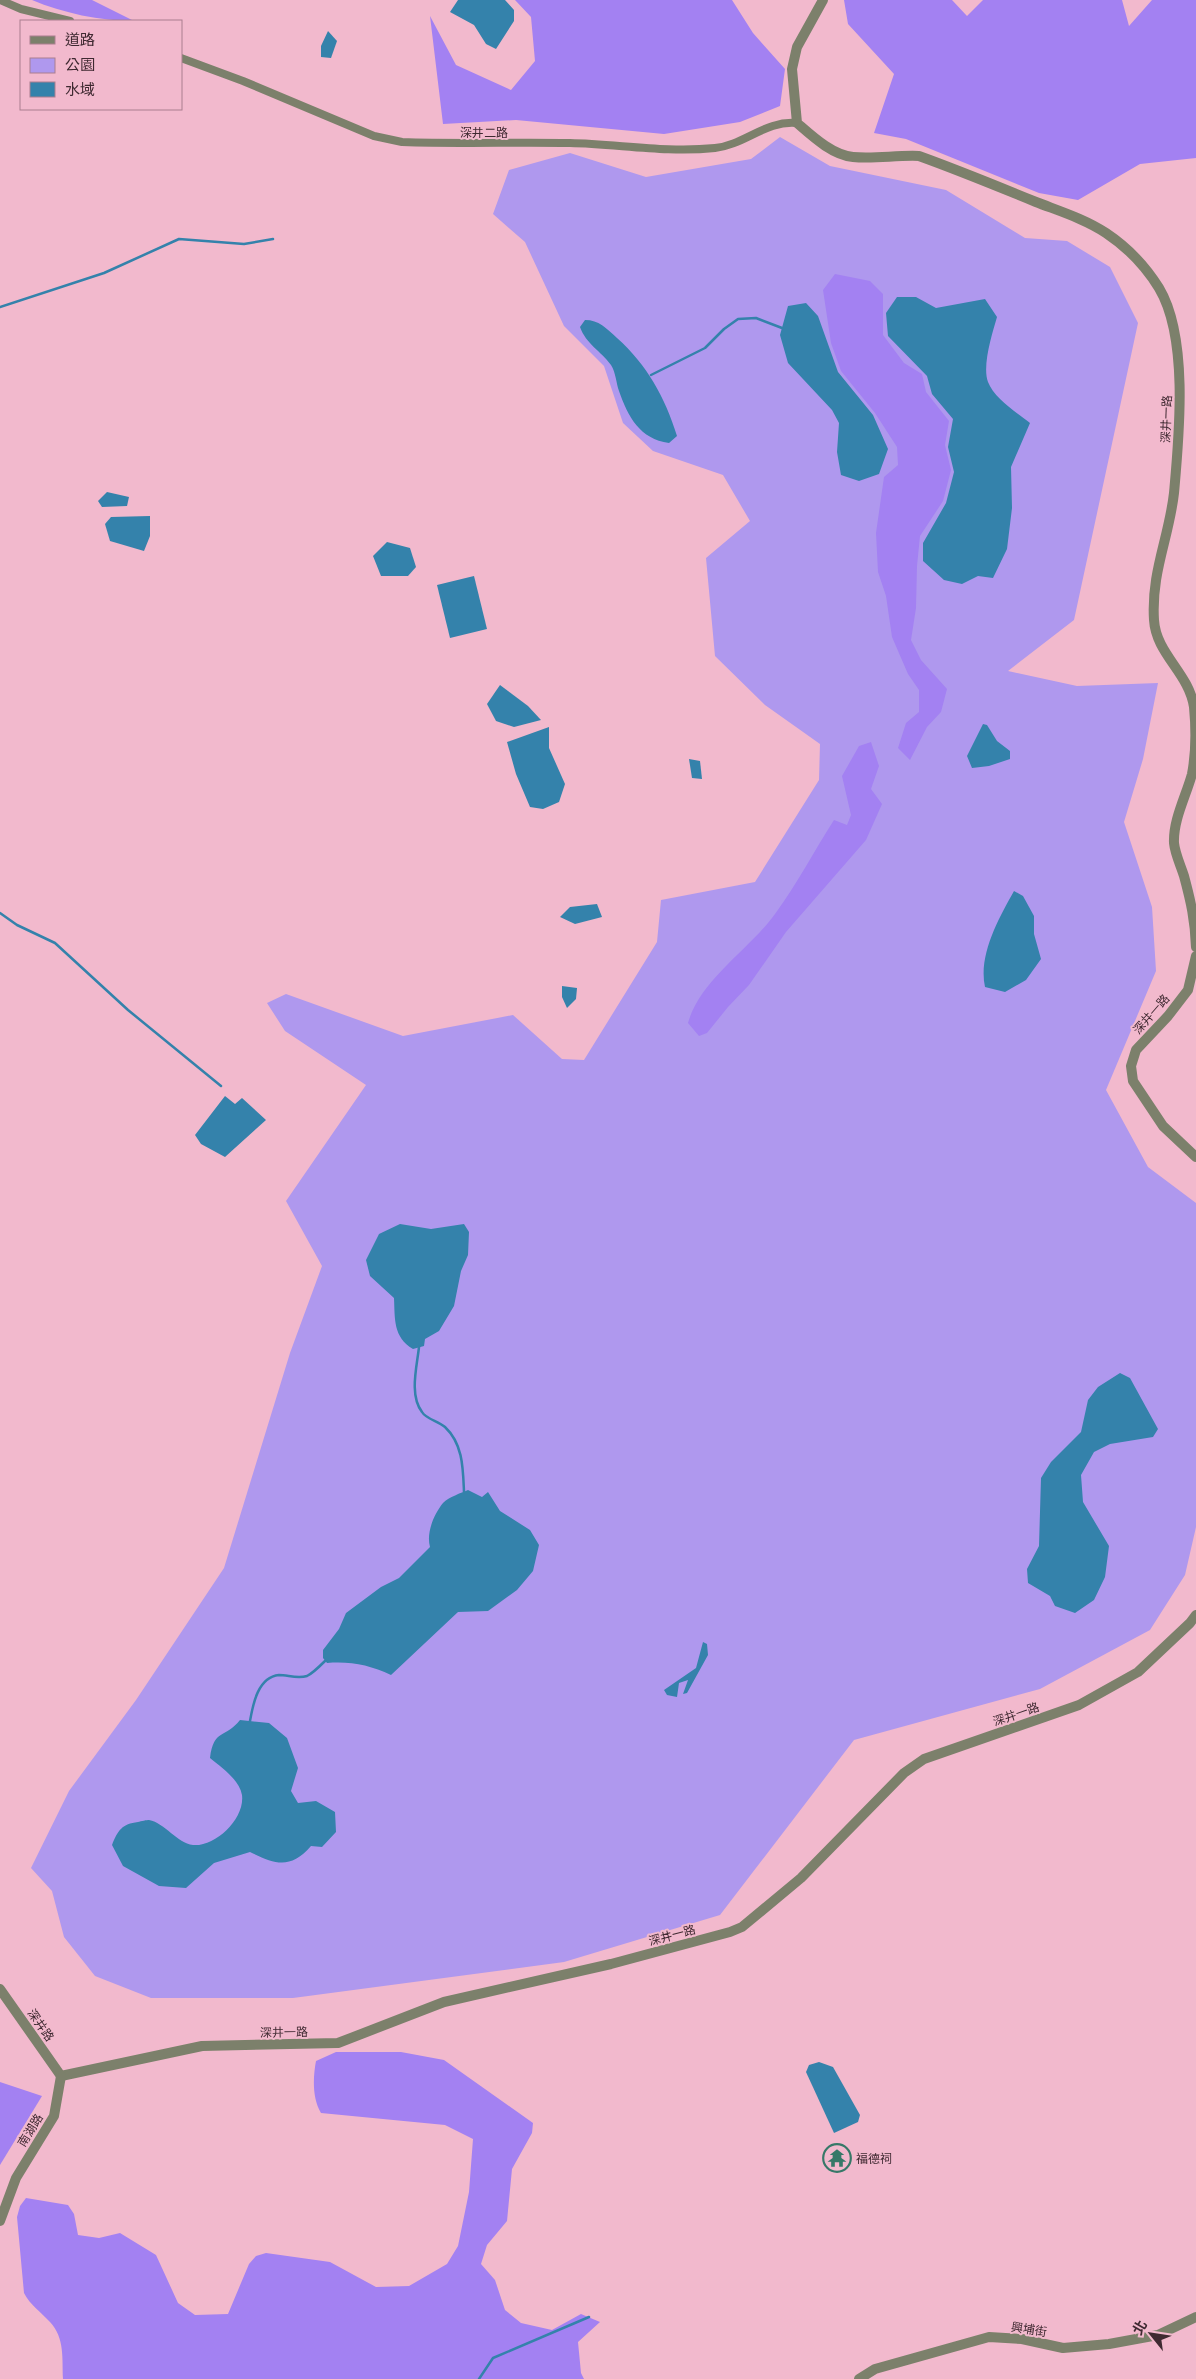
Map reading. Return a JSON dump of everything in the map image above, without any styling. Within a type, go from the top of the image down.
[{"type":"street","points":[[0,0],[21,9],[66,20]]},
{"type":"street","points":[[797,123],[792,69],[797,47],[823,0]]},
{"type":"street","name":"深井二路","points":[[182,58],[243,81],[374,136],[402,142],[572,143],[628,148],[716,148],[734,144],[760,130],[785,122],[797,123]]},
{"type":"street","name":"深井一路","points":[[797,123],[830,149],[851,157],[896,154],[919,156],[1072,216],[1105,232],[1135,256],[1160,290],[1173,326],[1179,364],[1180,422],[1170,519],[1162,544],[1154,583],[1154,622],[1158,643],[1186,682],[1195,702],[1194,773],[1180,810],[1174,843],[1195,918],[1196,947]]},
{"type":"street","name":"深井一路","points":[[1196,956],[1188,990],[1168,1016],[1136,1050],[1130,1066],[1133,1081],[1163,1126],[1196,1158]]},
{"type":"street","name":"深井一路","points":[[60,2076],[202,2046],[338,2044],[444,2002],[611,1964],[730,1932],[742,1927],[801,1878],[911,1768],[924,1759],[1079,1705],[1138,1672],[1190,1623],[1196,1614]]},
{"type":"street","name":"深井路","points":[[0,1989],[60,2076]]},
{"type":"street","name":"南湖路","points":[[0,2221],[16,2178],[54,2116],[60,2076]]},
{"type":"street","name":"興埔街","points":[[859,2379],[874,2369],[990,2337],[1022,2339],[1063,2348],[1109,2344],[1158,2335],[1196,2317]]},
{"type":"green space","points":[[780,137],[830,166],[946,190],[1025,238],[1067,241],[1110,267],[1138,323],[1074,620],[1008,671],[1077,686],[1158,683],[1143,759],[1124,822],[1152,907],[1156,971],[1106,1090],[1148,1167],[1196,1203],[1196,1527],[1185,1575],[1150,1630],[1040,1689],[854,1740],[720,1915],[564,1962],[293,1998],[151,1998],[95,1976],[64,1937],[52,1891],[31,1868],[69,1791],[136,1700],[224,1568],[290,1353],[322,1266],[286,1201],[366,1085],[285,1031],[267,1003],[286,994],[403,1036],[513,1015],[562,1059],[584,1060],[657,942],[661,900],[755,882],[819,780],[820,744],[765,705],[715,656],[706,558],[750,521],[723,475],[653,451],[623,423],[604,366],[564,326],[525,242],[493,214],[509,170],[570,153],[646,177],[751,159]]},
{"type":"shaded area","points":[[32,0],[92,0],[132,20],[108,20],[56,9]]},
{"type":"shaded area","points":[[515,0],[732,0],[753,33],[785,69],[780,106],[740,122],[664,134],[516,120],[443,124],[430,16],[456,65],[511,90],[535,61],[531,17]]},
{"type":"shaded area","points":[[844,0],[952,0],[967,16],[983,0],[1122,0],[1129,26],[1152,0],[1196,0],[1196,158],[1140,164],[1078,200],[1039,193],[906,139],[874,133],[894,74],[848,24]]},
{"type":"shaded area","points":[[835,274],[870,281],[883,294],[883,335],[904,363],[922,374],[926,392],[949,421],[945,445],[951,470],[943,501],[920,536],[916,608],[911,640],[921,660],[947,689],[941,712],[927,727],[910,760],[898,748],[906,723],[919,712],[919,690],[908,674],[892,637],[886,596],[878,572],[876,533],[884,477],[898,465],[897,447],[875,413],[841,371],[831,343],[823,290]]},
{"type":"shaded area","points":[[871,742],[879,766],[871,789],[882,804],[866,840],[786,932],[749,985],[707,1033],[699,1036],[688,1023],[694,1007],[703,993],[775,914],[834,820],[847,825],[851,815],[842,776],[859,746]]},
{"type":"shaded area","points":[[336,2052],[401,2052],[444,2060],[533,2123],[532,2133],[512,2169],[507,2221],[487,2245],[481,2264],[495,2280],[505,2310],[521,2323],[552,2330],[581,2314],[600,2322],[578,2342],[581,2373],[584,2379],[63,2379],[62,2349],[55,2328],[32,2305],[24,2293],[17,2217],[20,2206],[26,2198],[68,2205],[74,2214],[78,2235],[99,2238],[120,2233],[156,2255],[178,2303],[195,2315],[228,2314],[249,2264],[256,2256],[266,2253],[330,2262],[376,2287],[409,2286],[447,2264],[458,2246],[469,2192],[473,2139],[445,2125],[321,2113],[316,2101],[314,2087],[316,2061]]},
{"type":"shaded area","points":[[0,2082],[42,2096],[0,2165]]},
{"type":"water","points":[[458,0],[505,0],[514,10],[514,21],[496,49],[486,44],[474,25],[450,12]]},
{"type":"water","points":[[328,31],[337,41],[331,58],[321,57],[321,46]]},
{"type":"water","points":[[897,297],[916,297],[936,308],[985,299],[997,317],[987,359],[986,375],[988,382],[1000,399],[1030,423],[1011,467],[1012,508],[1007,549],[993,578],[978,576],[962,584],[944,580],[923,561],[923,543],[946,503],[954,472],[948,447],[953,419],[932,394],[927,376],[888,336],[886,313]]},
{"type":"water","points":[[806,303],[818,316],[838,372],[873,415],[888,449],[879,474],[859,481],[841,475],[837,452],[839,423],[832,410],[788,363],[780,335],[788,306]]},
{"type":"water","points":[[585,320],[594,321],[606,328],[628,348],[646,371],[661,395],[677,436],[669,443],[650,437],[631,418],[618,388],[611,365],[590,343],[580,327]]},
{"type":"water","points":[[107,492],[129,497],[127,506],[102,507],[98,501]]},
{"type":"water","points":[[150,516],[150,536],[144,551],[110,541],[105,524],[111,517]]},
{"type":"water","points":[[387,542],[410,548],[416,567],[408,576],[381,576],[373,556]]},
{"type":"water","points":[[474,576],[487,629],[450,638],[437,585]]},
{"type":"water","points":[[500,685],[528,706],[541,720],[514,727],[496,721],[487,704]]},
{"type":"water","points":[[983,724],[987,725],[997,741],[1010,751],[1010,759],[989,766],[972,768],[967,756]]},
{"type":"water","points":[[549,727],[549,748],[565,784],[559,802],[543,809],[530,807],[516,774],[507,742]]},
{"type":"water","points":[[689,759],[700,761],[702,779],[692,778]]},
{"type":"water","points":[[1014,891],[1023,896],[1034,916],[1034,934],[1041,959],[1026,980],[1005,992],[985,987],[984,962],[991,937]]},
{"type":"water","points":[[597,904],[602,917],[575,924],[560,917],[570,907]]},
{"type":"water","points":[[562,986],[577,988],[576,999],[567,1008],[562,997]]},
{"type":"water","points":[[225,1096],[235,1104],[242,1098],[266,1120],[225,1157],[201,1144],[195,1135]]},
{"type":"water","points":[[400,1224],[431,1229],[464,1224],[469,1232],[468,1255],[461,1271],[454,1306],[439,1331],[425,1339],[424,1346],[413,1349],[406,1344],[398,1333],[395,1320],[394,1298],[370,1276],[366,1260],[379,1234]]},
{"type":"water","points":[[1120,1373],[1130,1378],[1158,1429],[1153,1437],[1110,1444],[1094,1452],[1081,1475],[1083,1502],[1109,1546],[1105,1577],[1094,1600],[1075,1613],[1055,1606],[1050,1596],[1028,1583],[1027,1569],[1039,1546],[1041,1478],[1051,1462],[1081,1432],[1088,1400],[1098,1387]]},
{"type":"water","points":[[468,1490],[482,1497],[488,1492],[500,1511],[530,1530],[539,1545],[533,1571],[517,1590],[488,1611],[458,1612],[391,1675],[360,1664],[327,1663],[323,1658],[323,1650],[339,1629],[346,1613],[381,1587],[399,1578],[430,1547],[430,1530],[440,1507],[448,1499]]},
{"type":"water","points":[[703,1642],[707,1644],[708,1655],[687,1693],[683,1694],[688,1680],[679,1683],[677,1697],[667,1695],[664,1690],[696,1668]]},
{"type":"water","points":[[240,1720],[269,1723],[287,1738],[298,1768],[291,1791],[298,1803],[316,1801],[335,1812],[336,1832],[322,1847],[311,1846],[303,1854],[289,1862],[282,1863],[267,1860],[250,1852],[214,1863],[186,1888],[159,1886],[123,1866],[112,1845],[116,1835],[128,1824],[148,1820],[155,1822],[182,1841],[193,1845],[202,1844],[219,1836],[234,1822],[242,1804],[240,1789],[229,1774],[210,1758],[214,1742],[217,1738],[235,1726]]},
{"type":"water","points":[[819,2062],[833,2067],[860,2115],[858,2122],[834,2133],[806,2072],[809,2065]]},
{"type":"waterway","points":[[0,307],[104,273],[179,239],[244,244],[273,239]]},
{"type":"waterway","points":[[651,375],[705,348],[724,329],[738,319],[756,318],[782,328]]},
{"type":"waterway","points":[[0,913],[17,925],[55,943],[128,1010],[221,1086]]},
{"type":"waterway","points":[[419,1347],[415,1380],[418,1405],[426,1416],[445,1427],[455,1441],[461,1457],[464,1492]]},
{"type":"waterway","points":[[250,1721],[258,1692],[266,1681],[279,1675],[307,1676],[325,1661]]},
{"type":"waterway","points":[[479,2379],[493,2358],[589,2317]]},
{"type":"place","name":"福德祠","points":[[837,2158]]}]
